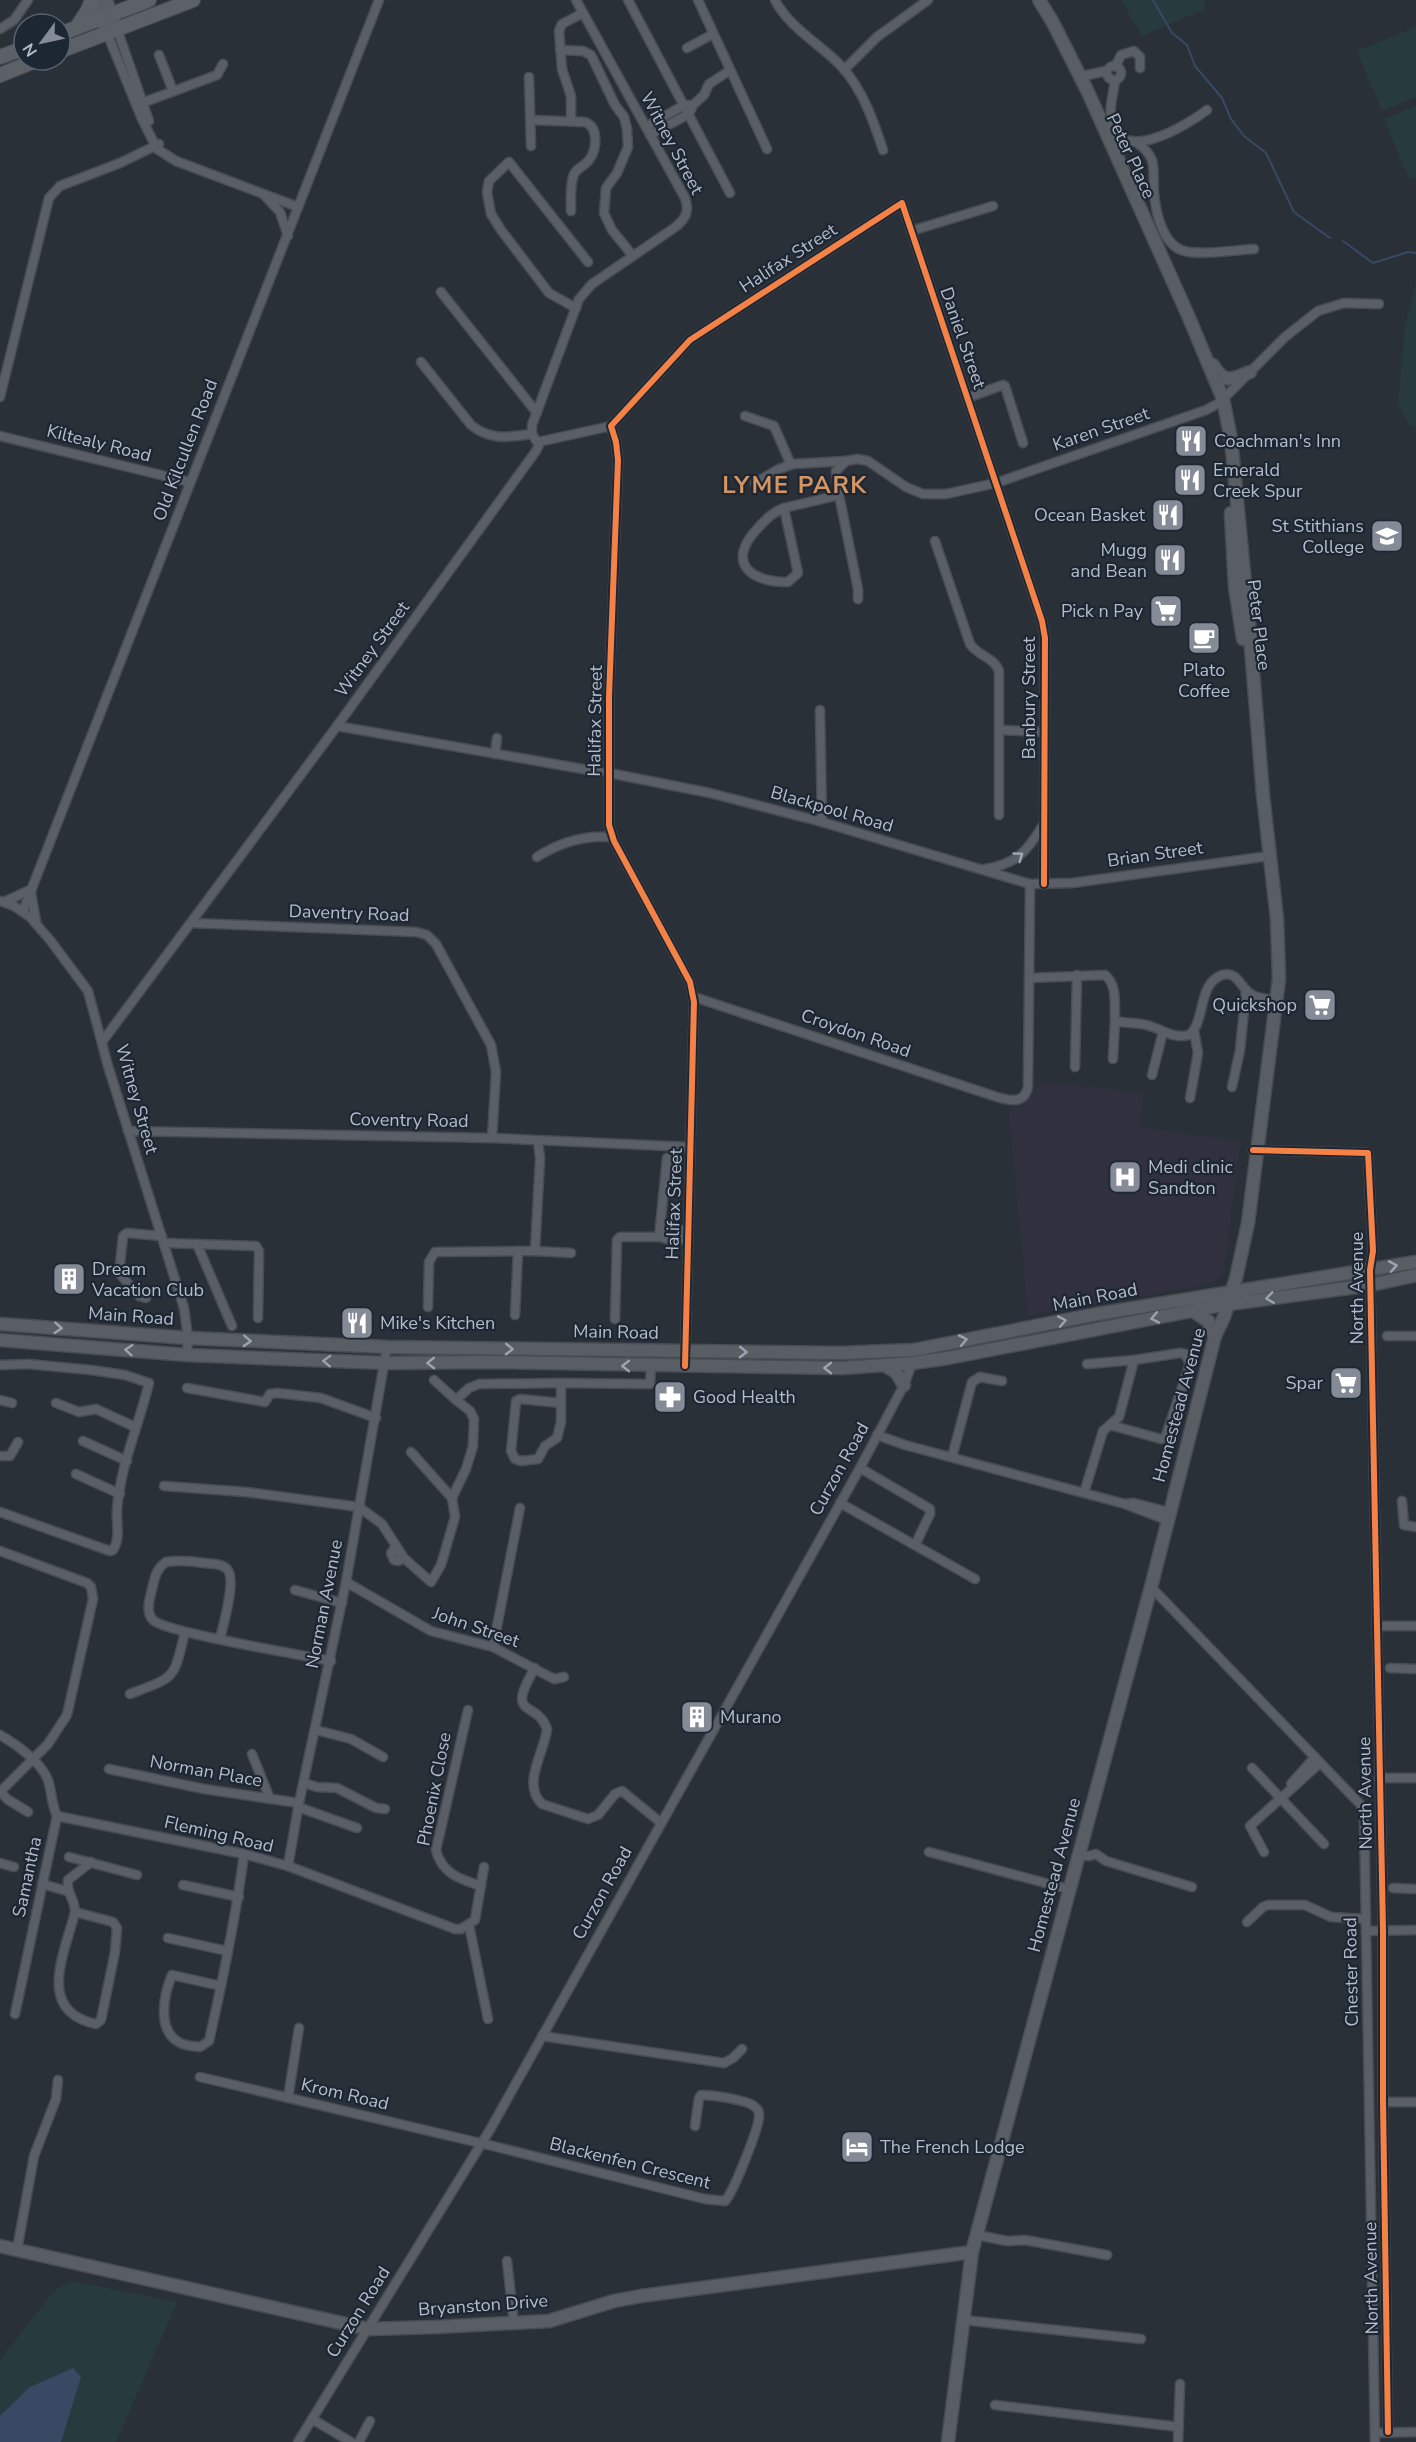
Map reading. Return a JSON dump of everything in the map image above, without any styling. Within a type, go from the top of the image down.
[{"type":"main road","points":[[77,27],[94,0],[107,16]]},
{"type":"main road","points":[[106,0],[107,16],[112,31]]},
{"type":"main road","points":[[126,0],[145,2]]},
{"type":"main road","points":[[72,46],[193,0]]},
{"type":"main road","name":"Peter Place","points":[[1030,0],[1065,54]]},
{"type":"main road","name":"Peter Place","points":[[1039,0],[1198,338],[1231,439],[1266,856],[1279,947],[1279,979],[1242,1259],[1227,1298]]},
{"type":"main road","points":[[72,29],[145,2]]},
{"type":"main road","name":"Peter Place","points":[[1077,77],[1220,402],[1237,603],[1247,665],[1275,951],[1274,1000],[1256,1150],[1227,1298]]},
{"type":"main road","points":[[1198,338],[1221,376],[1233,379],[1251,372]]},
{"type":"main road","points":[[1237,603],[1241,598],[1242,551]]},
{"type":"main road","points":[[1242,1259],[1248,1277],[1269,1285]]},
{"type":"main road","points":[[1227,1298],[1269,1285],[1416,1262]]},
{"type":"main road","points":[[1227,1298],[1371,1285],[1416,1275]]},
{"type":"main road","name":"Main Road","points":[[0,1340],[187,1355],[386,1363],[489,1362],[798,1368],[886,1366],[981,1352],[1193,1311],[1227,1298]]},
{"type":"main road","name":"Main Road","points":[[0,1324],[188,1338],[387,1347],[840,1353],[914,1350],[1227,1298]]},
{"type":"main road","name":"Homestead Avenue","points":[[948,2442],[976,2235],[1068,1889],[1084,1855],[1168,1516],[1220,1322],[1218,1317],[1227,1298]]},
{"type":"main road","points":[[1193,1311],[1208,1321],[1215,1336]]},
{"type":"main road","points":[[886,1366],[896,1372],[904,1385]]},
{"type":"main road","name":"Bryanston Drive","points":[[0,2246],[368,2329],[514,2324],[563,2318],[614,2301],[641,2296],[972,2252]]},
{"type":"street","points":[[0,29],[14,20],[28,0]]},
{"type":"street","name":"Old Kilcullen Road","points":[[23,911],[83,772],[190,482],[379,0]]},
{"type":"street","name":"Witney Street","points":[[532,434],[532,425],[583,292],[680,225],[687,212],[685,198],[576,0]]},
{"type":"street","points":[[627,0],[689,108],[730,193]]},
{"type":"street","points":[[698,0],[767,149]]},
{"type":"street","points":[[775,0],[785,16],[844,70],[869,112],[883,150]]},
{"type":"street","points":[[844,70],[877,37],[928,0]]},
{"type":"street","points":[[571,122],[571,96],[562,69],[560,27],[583,12]]},
{"type":"street","points":[[112,31],[157,145]]},
{"type":"street","points":[[112,31],[157,145],[185,163],[298,207]]},
{"type":"street","points":[[687,48],[713,34]]},
{"type":"street","points":[[560,50],[583,51],[591,55],[615,105],[624,117],[628,147],[617,173],[606,188],[604,213],[612,230],[633,256]]},
{"type":"street","points":[[1116,65],[1121,55],[1134,51],[1140,57],[1140,68]]},
{"type":"street","points":[[159,55],[173,91]]},
{"type":"street","points":[[142,103],[217,75],[223,63]]},
{"type":"street","points":[[1077,77],[1106,71],[1110,66],[1116,65]]},
{"type":"street","points":[[1116,65],[1121,73],[1115,80],[1111,118],[1119,134],[1137,143],[1150,156]]},
{"type":"street","points":[[650,135],[702,98],[709,84],[729,71]]},
{"type":"street","points":[[1106,71],[1108,78],[1115,80]]},
{"type":"street","points":[[529,77],[531,146]]},
{"type":"street","points":[[645,127],[689,108]]},
{"type":"street","points":[[1137,143],[1152,140],[1188,124],[1207,110]]},
{"type":"street","points":[[531,120],[589,124],[594,130],[595,140],[589,161],[573,175],[571,211]]},
{"type":"street","points":[[1152,140],[1150,156],[1157,212],[1170,242],[1188,252],[1254,249]]},
{"type":"street","points":[[0,397],[46,206],[52,193],[60,186],[120,163],[157,145]]},
{"type":"street","points":[[576,308],[556,299],[549,293],[495,221],[487,192],[492,178],[509,162],[588,262]]},
{"type":"street","points":[[263,194],[280,212],[288,237]]},
{"type":"street","name":"Daniel Street","points":[[902,203],[996,483]]},
{"type":"street","name":"Halifax Street","points":[[684,1366],[694,997],[686,973],[612,837],[608,817],[604,773],[618,479],[616,442],[611,426],[680,348],[690,340],[902,203]]},
{"type":"street","points":[[911,231],[993,206]]},
{"type":"street","points":[[441,292],[537,412]]},
{"type":"street","name":"Karen Street","points":[[791,465],[857,459],[868,461],[906,487],[923,494],[946,495],[996,483],[1220,402],[1285,337],[1318,311],[1344,303],[1378,304]]},
{"type":"street","points":[[421,362],[471,425],[481,433],[500,438],[532,434],[538,442],[611,426]]},
{"type":"street","points":[[968,398],[1005,386],[1023,443]]},
{"type":"street","points":[[745,416],[774,426],[791,465],[755,483]]},
{"type":"street","name":"Kiltealy Road","points":[[0,436],[190,482]]},
{"type":"street","name":"Witney Street","points":[[187,1355],[188,1338],[184,1308],[102,1042],[337,726],[536,451],[538,442]]},
{"type":"street","points":[[846,461],[836,471],[858,599]]},
{"type":"street","name":"Banbury Street","points":[[996,483],[1042,621],[1045,638],[1044,884]]},
{"type":"street","points":[[784,508],[798,573],[788,582],[758,578],[746,569],[744,563],[746,543],[773,513],[784,508],[839,496]]},
{"type":"street","points":[[935,541],[970,644],[976,652],[993,661],[999,671],[999,814]]},
{"type":"street","points":[[820,710],[822,822]]},
{"type":"street","name":"Blackpool Road","points":[[337,726],[688,787],[822,822],[1030,884],[1044,884]]},
{"type":"street","points":[[1000,730],[1044,732]]},
{"type":"street","points":[[495,754],[497,738]]},
{"type":"street","points":[[981,870],[1004,865],[1020,856],[1028,849],[1044,823]]},
{"type":"street","points":[[537,856],[582,838],[612,837]]},
{"type":"street","name":"Brian Street","points":[[1044,884],[1266,856]]},
{"type":"street","points":[[1030,884],[1029,978],[1105,975],[1110,979],[1113,987],[1115,1021],[1113,1059]]},
{"type":"street","points":[[2,902],[32,891],[36,924]]},
{"type":"street","points":[[2,902],[23,911],[85,984],[102,1042]]},
{"type":"street","name":"Daventry Road","points":[[191,923],[416,932],[432,938],[462,990],[494,1054],[496,1072],[492,1138]]},
{"type":"street","points":[[1190,1098],[1198,1053],[1194,1031],[1201,1003],[1214,980],[1225,974],[1232,975],[1238,978],[1246,990],[1255,996],[1274,1000]]},
{"type":"street","points":[[1075,1067],[1077,975]]},
{"type":"street","name":"Croydon Road","points":[[694,997],[1008,1101],[1024,1097],[1028,1087],[1029,978]]},
{"type":"street","points":[[1233,1087],[1240,1050],[1246,990]]},
{"type":"street","points":[[1115,1021],[1152,1026],[1163,1032],[1182,1036],[1194,1031]]},
{"type":"street","points":[[1152,1075],[1163,1032]]},
{"type":"street","name":"Coventry Road","points":[[128,1131],[492,1138],[690,1146]]},
{"type":"street","points":[[535,1251],[540,1159],[538,1141]]},
{"type":"street","name":"North Avenue","points":[[1256,1150],[1368,1153],[1373,1251],[1370,1270],[1383,1930],[1388,2432]]},
{"type":"street","points":[[661,1237],[668,1158]]},
{"type":"street","points":[[661,1237],[666,1233],[688,1229]]},
{"type":"street","points":[[146,1298],[139,1296],[119,1273],[123,1236],[127,1233],[197,1244],[250,1244],[256,1246],[259,1251],[258,1318]]},
{"type":"street","points":[[615,1319],[617,1239],[620,1237],[661,1237],[688,1239]]},
{"type":"street","points":[[197,1244],[232,1326]]},
{"type":"street","points":[[516,1315],[518,1251]]},
{"type":"street","points":[[428,1307],[429,1262],[435,1252],[571,1253]]},
{"type":"street","points":[[1387,1336],[1416,1336]]},
{"type":"street","name":"Norman Avenue","points":[[288,1866],[331,1661],[386,1363],[387,1347]]},
{"type":"street","name":"Curzon Road","points":[[298,2442],[482,2144],[660,1821],[860,1468],[904,1385],[913,1363],[914,1350]]},
{"type":"street","points":[[1087,1364],[1180,1353],[1185,1354],[1189,1359],[1190,1364],[1168,1434],[1161,1439],[1110,1425]]},
{"type":"street","points":[[1084,1493],[1103,1431],[1119,1417],[1134,1360]]},
{"type":"street","points":[[0,1365],[28,1364],[91,1370],[125,1375],[148,1383],[127,1461],[117,1512],[118,1534],[112,1552],[0,1512]]},
{"type":"street","points":[[456,1400],[469,1388],[479,1384],[650,1384],[651,1366]]},
{"type":"street","points":[[952,1457],[972,1382],[980,1377],[1002,1381]]},
{"type":"street","points":[[164,1486],[246,1492],[359,1507],[382,1524],[404,1558],[426,1580],[432,1581],[441,1565],[455,1517],[452,1497],[471,1454],[474,1426],[472,1414],[434,1380]]},
{"type":"street","points":[[561,1383],[561,1403],[561,1422],[556,1439],[545,1446],[538,1460],[514,1459],[512,1451],[516,1401],[561,1403]]},
{"type":"street","points":[[187,1388],[234,1395],[260,1402],[265,1402],[270,1394],[277,1393],[321,1398],[376,1418]]},
{"type":"street","points":[[0,1400],[12,1403]]},
{"type":"street","points":[[56,1403],[79,1412],[96,1408],[135,1427]]},
{"type":"street","points":[[876,1437],[900,1446],[904,1445],[952,1457],[1168,1516]]},
{"type":"street","points":[[83,1441],[127,1461]]},
{"type":"street","points":[[0,1456],[10,1456],[18,1442]]},
{"type":"street","points":[[411,1452],[452,1497]]},
{"type":"street","points":[[860,1468],[930,1509],[930,1514],[915,1545]]},
{"type":"street","points":[[76,1474],[120,1494]]},
{"type":"street","points":[[1402,1501],[1404,1525],[1416,1527]]},
{"type":"street","points":[[840,1503],[975,1579]]},
{"type":"street","points":[[493,1647],[520,1508]]},
{"type":"street","points":[[0,1551],[87,1583],[93,1593],[67,1715],[57,1733],[0,1791],[7,1799],[28,1812]]},
{"type":"street","points":[[220,1639],[230,1592],[231,1576],[228,1570],[221,1565],[182,1560],[166,1562],[156,1572],[148,1605],[155,1621],[185,1632],[220,1639],[331,1661]]},
{"type":"street","name":"John Street","points":[[346,1582],[431,1631],[493,1647],[554,1678],[564,1677]]},
{"type":"street","name":"Chester Road","points":[[1150,1587],[1360,1804],[1364,1813],[1375,2437]]},
{"type":"street","points":[[295,1590],[342,1603]]},
{"type":"street","points":[[1377,1626],[1416,1626]]},
{"type":"street","points":[[129,1694],[167,1679],[174,1672],[185,1632]]},
{"type":"street","points":[[535,1668],[525,1686],[522,1700],[524,1706],[546,1726],[546,1736],[538,1754],[534,1791],[542,1804],[588,1819],[598,1815],[615,1794],[622,1791],[660,1821]]},
{"type":"street","points":[[1390,1668],[1416,1669]]},
{"type":"street","name":"Phoenix Close","points":[[468,1710],[436,1850],[439,1860],[451,1875],[481,1886]]},
{"type":"street","points":[[316,1730],[351,1740],[383,1757]]},
{"type":"street","points":[[0,1735],[32,1760],[48,1781],[51,1804],[57,1816]]},
{"type":"street","points":[[252,1754],[270,1799]]},
{"type":"street","points":[[1264,1852],[1250,1826],[1317,1760]]},
{"type":"street","points":[[1252,1768],[1324,1844]]},
{"type":"street","name":"Norman Place","points":[[109,1769],[204,1789],[299,1805],[357,1828]]},
{"type":"street","points":[[1379,1778],[1416,1778]]},
{"type":"street","points":[[304,1783],[317,1787],[337,1788],[376,1809],[385,1809]]},
{"type":"street","name":"Fleming Road","points":[[57,1816],[244,1854],[288,1866],[455,1929],[469,1925]]},
{"type":"street","name":"Samantha","points":[[15,2014],[57,1816]]},
{"type":"street","points":[[929,1852],[1068,1889]]},
{"type":"street","points":[[221,1986],[172,1976],[164,2008],[165,2024],[177,2041],[200,2047],[207,2043],[221,1986],[244,1854]]},
{"type":"street","points":[[1084,1855],[1094,1862],[1106,1861],[1192,1887]]},
{"type":"street","points":[[69,1857],[136,1875]]},
{"type":"street","points":[[67,1891],[71,1875],[91,1862]]},
{"type":"street","points":[[0,1863],[14,1867]]},
{"type":"street","points":[[484,1868],[475,1920],[469,1925],[488,2019]]},
{"type":"street","points":[[42,1884],[67,1891],[74,1901],[75,1912],[57,1980],[58,1990],[67,2007],[78,2018],[96,2024],[101,2020],[115,1952],[117,1928],[113,1922],[75,1912]]},
{"type":"street","points":[[183,1885],[238,1897]]},
{"type":"street","points":[[1393,1888],[1416,1888]]},
{"type":"street","points":[[1247,1922],[1268,1905],[1305,1905],[1331,1917],[1366,1919]]},
{"type":"street","points":[[1366,1931],[1416,1930]]},
{"type":"street","points":[[168,1938],[227,1952]]},
{"type":"street","points":[[288,2098],[299,2028]]},
{"type":"street","points":[[542,2036],[724,2063],[742,2049]]},
{"type":"street","name":"Krom Road","points":[[200,2077],[482,2144]]},
{"type":"street","points":[[17,2250],[34,2156],[56,2099],[58,2080]]},
{"type":"street","name":"Blackenfen Crescent","points":[[482,2144],[705,2199],[725,2201],[733,2190],[752,2140],[759,2117],[758,2111],[751,2103],[701,2095],[694,2126]]},
{"type":"street","points":[[1383,2102],[1416,2102]]},
{"type":"street","points":[[976,2235],[1007,2241],[1025,2240],[1107,2255]]},
{"type":"street","points":[[507,2261],[514,2324]]},
{"type":"street","points":[[963,2320],[1141,2339]]},
{"type":"street","points":[[1178,2442],[1180,2384]]},
{"type":"street","points":[[995,2405],[1179,2427]]},
{"type":"street","points":[[312,2419],[358,2441],[370,2421]]},
{"type":"street","points":[[1375,2437],[1388,2432],[1416,2432]]},
{"type":"shaded area","name":"Medi clinic Sandton","points":[[1046,1082],[1144,1093],[1139,1128],[1241,1141],[1223,1275],[1206,1284],[1075,1309],[1028,1315],[1009,1113],[1033,1091],[1037,1084]]},
{"type":"green space","points":[[1121,0],[1205,0],[1205,9],[1142,36]]},
{"type":"green space","points":[[1416,27],[1416,97],[1382,111],[1357,51]]},
{"type":"green space","points":[[1416,106],[1416,176],[1409,179],[1384,119]]},
{"type":"green space","points":[[1416,282],[1416,427],[1410,426],[1398,403],[1405,326]]},
{"type":"green space","points":[[71,2281],[177,2302],[116,2442],[0,2442],[0,2360],[55,2290]]},
{"type":"water","points":[[73,2368],[81,2377],[61,2442],[0,2442],[0,2416],[30,2387]]},
{"type":"waterway","points":[[1153,0],[1172,33],[1187,45],[1195,66],[1222,98],[1231,119],[1244,136],[1266,153],[1294,212],[1330,238]]},
{"type":"waterway","points":[[1343,241],[1373,263],[1408,252],[1416,253]]},
{"type":"cycle path","points":[[685,1366],[694,1002],[690,982],[614,841],[609,825],[609,697],[618,460],[611,426],[690,340],[902,203],[1042,621],[1045,638],[1044,884]]},
{"type":"cycle path","points":[[1253,1150],[1368,1153],[1373,1251],[1370,1270],[1383,1930],[1388,2432]]},
{"type":"place","name":"Coachman's Inn","points":[[1191,441]]},
{"type":"place","name":"Emerald Creek Spur","points":[[1190,480]]},
{"type":"place","name":"Ocean Basket","points":[[1168,515]]},
{"type":"place","name":"St Stithians College","points":[[1387,536]]},
{"type":"place","name":"Mugg and Bean","points":[[1170,560]]},
{"type":"place","name":"Pick n Pay","points":[[1166,611]]},
{"type":"place","name":"Plato Coffee","points":[[1204,638]]},
{"type":"place","name":"Quickshop","points":[[1320,1005]]},
{"type":"place","name":"Medi clinic Sandton","points":[[1125,1177]]},
{"type":"place","name":"Dream Vacation Club","points":[[69,1279]]},
{"type":"place","name":"Mike's Kitchen","points":[[357,1323]]},
{"type":"place","name":"Spar","points":[[1346,1383]]},
{"type":"place","name":"Good Health","points":[[670,1397]]},
{"type":"place","name":"Murano","points":[[697,1717]]},
{"type":"place","name":"The French Lodge","points":[[857,2147]]},
{"type":"district","name":"LYME PARK","points":[[795,485]]}]
